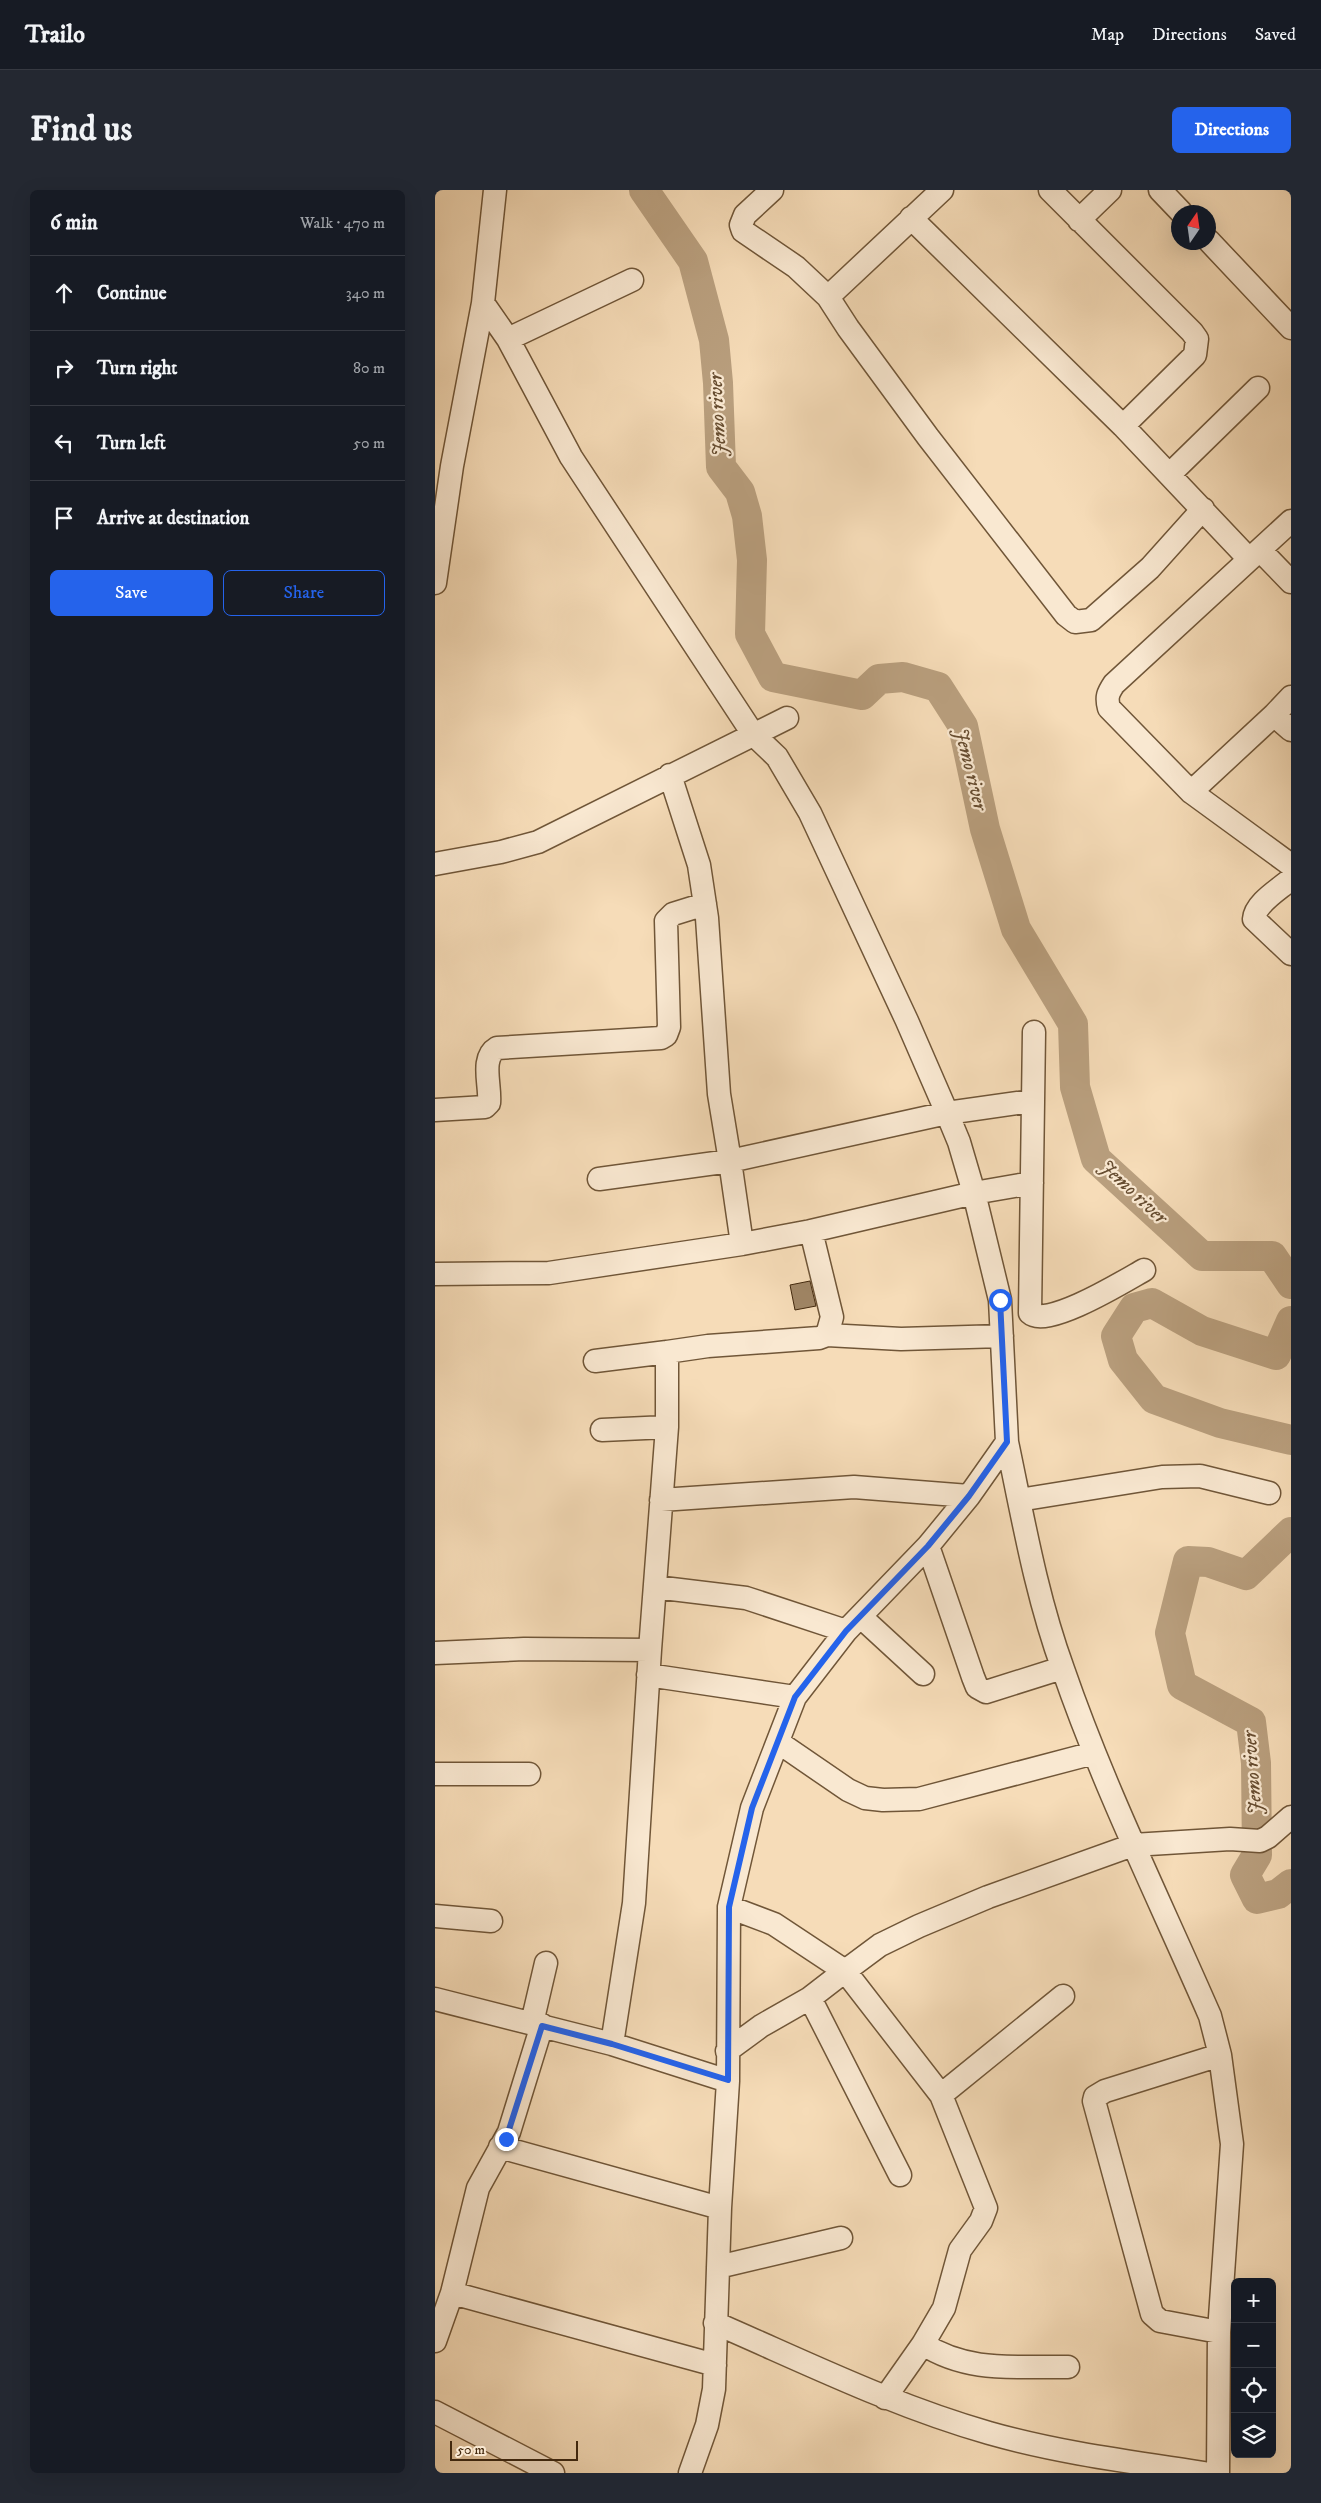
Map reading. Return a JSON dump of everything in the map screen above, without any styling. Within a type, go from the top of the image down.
[{"type":"street","points":[[435,583],[452,466],[483,303],[495,190]]},
{"type":"street","points":[[772,190],[745,216],[741,225],[743,231],[796,267],[828,297],[848,328],[928,437],[1066,615],[1075,622],[1091,620],[1150,568],[1203,509]]},
{"type":"street","points":[[828,297],[942,190]]},
{"type":"street","points":[[1050,190],[1192,332],[1197,340],[1195,355],[1123,426]]},
{"type":"street","points":[[1079,220],[1110,190]]},
{"type":"street","points":[[1160,190],[1174,205]]},
{"type":"street","points":[[911,218],[1123,426],[1203,509],[1291,582]]},
{"type":"street","points":[[1216,248],[1291,328]]},
{"type":"street","points":[[508,339],[631,280]]},
{"type":"street","points":[[483,303],[508,339],[571,457],[753,734],[777,757],[810,813],[907,1021],[959,1142],[974,1193],[1000,1300],[1007,1442],[1035,1581],[1062,1668],[1094,1753],[1210,2016],[1220,2055],[1232,2144],[1219,2332],[1218,2473]]},
{"type":"street","points":[[1170,474],[1258,388]]},
{"type":"street","points":[[1291,522],[1114,684],[1107,694],[1109,708],[1191,792],[1291,865]]},
{"type":"street","points":[[1191,792],[1291,697]]},
{"type":"street","points":[[1274,715],[1291,730]]},
{"type":"street","points":[[435,864],[501,852],[538,842],[787,718]]},
{"type":"street","points":[[670,775],[699,865],[705,904],[719,1094],[742,1244]]},
{"type":"street","points":[[1291,879],[1259,907],[1254,919],[1291,954]]},
{"type":"street","points":[[435,1110],[485,1107],[489,1103],[488,1060],[491,1052],[497,1048],[642,1040],[667,1035],[669,1027],[667,921],[673,914],[705,904]]},
{"type":"street","points":[[1034,1032],[1032,1102],[1034,1141],[1030,1313],[1033,1315],[1081,1306],[1144,1270]]},
{"type":"street","points":[[599,1179],[730,1161],[947,1113],[1032,1102]]},
{"type":"street","points":[[435,1274],[549,1273],[742,1244],[811,1231],[974,1193],[1032,1183]]},
{"type":"street","points":[[811,1231],[832,1317],[827,1335]]},
{"type":"street","points":[[595,1361],[708,1346],[819,1338],[827,1335],[901,1340],[1002,1336]]},
{"type":"street","points":[[612,2044],[634,1903],[649,1650],[667,1427],[667,1352]]},
{"type":"street","points":[[602,1430],[667,1427]]},
{"type":"street","points":[[690,2473],[707,2425],[714,2389],[720,2208],[728,2080],[729,1907],[752,1808],[795,1697],[853,1624],[928,1546],[969,1496],[1007,1442]]},
{"type":"street","points":[[1019,1500],[1162,1477],[1200,1476],[1269,1493]]},
{"type":"street","points":[[661,1500],[854,1487],[969,1496]]},
{"type":"street","points":[[928,1546],[973,1677],[981,1691],[986,1692],[1062,1668]]},
{"type":"street","points":[[655,1587],[746,1598],[853,1624],[923,1674]]},
{"type":"street","points":[[435,1653],[524,1649],[649,1650]]},
{"type":"street","points":[[648,1676],[795,1697]]},
{"type":"street","points":[[778,1742],[848,1790],[865,1798],[883,1800],[919,1799],[1094,1753]]},
{"type":"street","points":[[435,1774],[529,1774]]},
{"type":"street","points":[[727,2051],[761,2026],[810,1998],[880,1945],[919,1926],[988,1897],[1133,1845],[1229,1839],[1260,1841],[1268,1837],[1291,1817]]},
{"type":"street","points":[[729,1907],[774,1924],[845,1971],[941,2095],[986,2208],[981,2221],[960,2250],[944,2308],[923,2344],[885,2398]]},
{"type":"street","points":[[435,1916],[491,1920]]},
{"type":"street","points":[[435,2341],[452,2293],[478,2188],[509,2132],[537,2024],[546,1963]]},
{"type":"street","points":[[941,2095],[1063,1996]]},
{"type":"street","points":[[810,1998],[900,2175]]},
{"type":"street","points":[[435,1999],[612,2044],[728,2080]]},
{"type":"street","points":[[1219,2332],[1160,2321],[1152,2314],[1094,2101],[1097,2095],[1105,2091],[1220,2055]]},
{"type":"street","points":[[500,2147],[720,2208]]},
{"type":"street","points":[[718,2267],[841,2238]]},
{"type":"street","points":[[452,2293],[715,2365]]},
{"type":"street","points":[[715,2323],[885,2398],[990,2433],[1087,2456],[1204,2473]]},
{"type":"street","points":[[923,2344],[941,2355],[973,2365],[1067,2367]]},
{"type":"street","points":[[435,2412],[553,2473]]},
{"type":"building","points":[[810,1281],[816,1306],[795,1310],[790,1285]]},
{"type":"waterway","name":"Jemo river","points":[[644,190],[693,261],[714,340],[718,383],[721,467],[740,492],[747,516],[752,560],[750,634],[773,677],[862,695],[879,679],[903,677],[938,687],[963,726],[985,829],[1016,929],[1073,1024],[1075,1087],[1096,1159],[1202,1256],[1272,1256],[1291,1284]]},
{"type":"waterway","name":"Jemo river","points":[[1291,1321],[1276,1355],[1202,1331],[1152,1303],[1134,1308],[1116,1336],[1123,1360],[1154,1399],[1220,1423],[1291,1440]]},
{"type":"waterway","name":"Jemo river","points":[[1291,1532],[1246,1575],[1208,1562],[1188,1561],[1170,1633],[1182,1685],[1251,1722],[1256,1763],[1257,1855],[1245,1875],[1257,1899],[1278,1894],[1291,1884]]},
{"type":"route","points":[[506,2139],[542,2026],[612,2044],[728,2080],[729,1907],[752,1808],[795,1697],[846,1631],[928,1546],[969,1496],[1007,1442],[1000,1300]]}]
